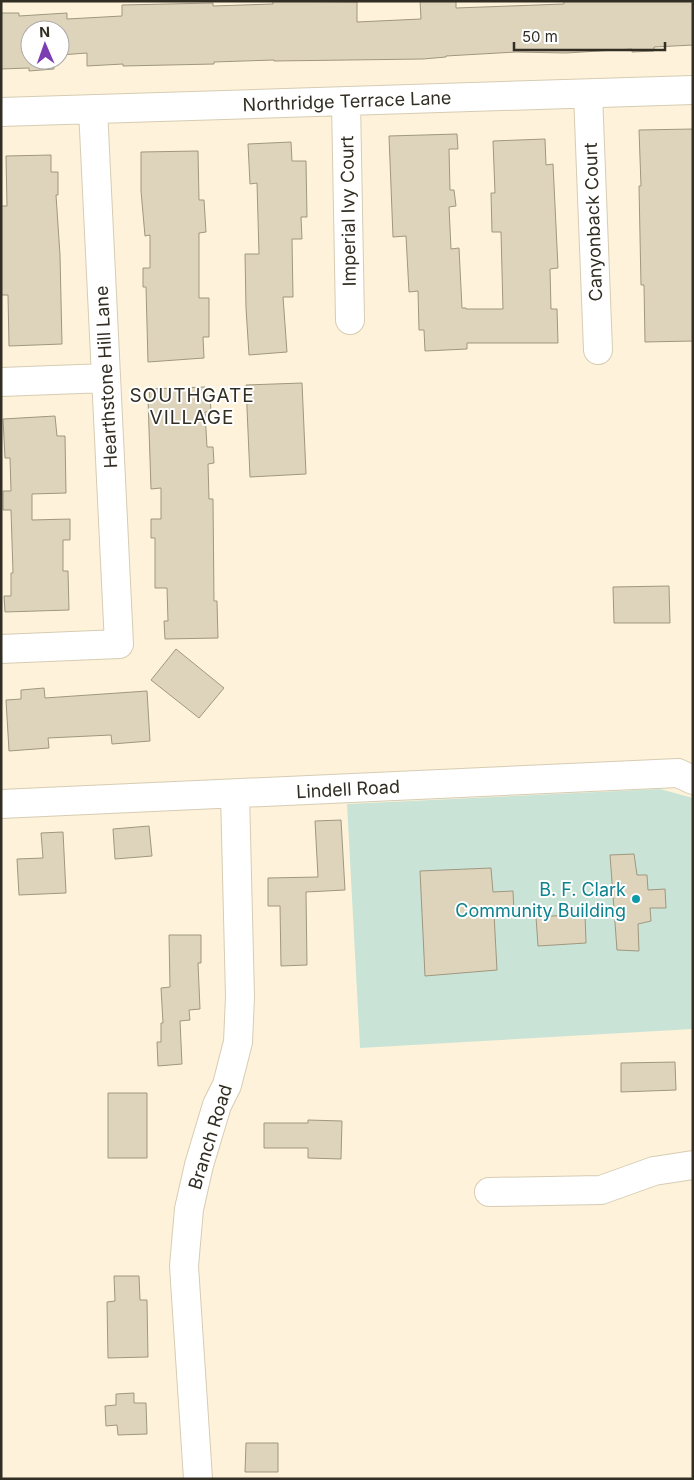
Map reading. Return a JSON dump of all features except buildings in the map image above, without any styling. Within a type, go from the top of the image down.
[{"type":"street","name":"Northridge Terrace Lane","points":[[1,112],[693,90]]},
{"type":"street","name":"Canyonback Court","points":[[588,94],[598,350]]},
{"type":"street","name":"Imperial Ivy Court","points":[[346,101],[350,320]]},
{"type":"street","name":"Hearthstone Hill Lane","points":[[1,649],[119,644],[93,110]]},
{"type":"street","points":[[1,382],[106,378]]},
{"type":"street","name":"Lindell Road","points":[[1,804],[678,773],[693,780]]},
{"type":"street","name":"Branch Road","points":[[198,1479],[184,1266],[189,1209],[199,1165],[217,1105],[227,1085],[238,1042],[240,997],[235,794]]},
{"type":"street","points":[[489,1192],[602,1190],[654,1171],[693,1165]]},
{"type":"green space","points":[[660,789],[693,798],[693,1029],[360,1048],[347,804]]},
{"type":"place","name":"B. F. Clark Community Building","points":[[636,899]]},
{"type":"district","name":"SOUTHGATE VILLAGE","points":[[192,406]]}]
